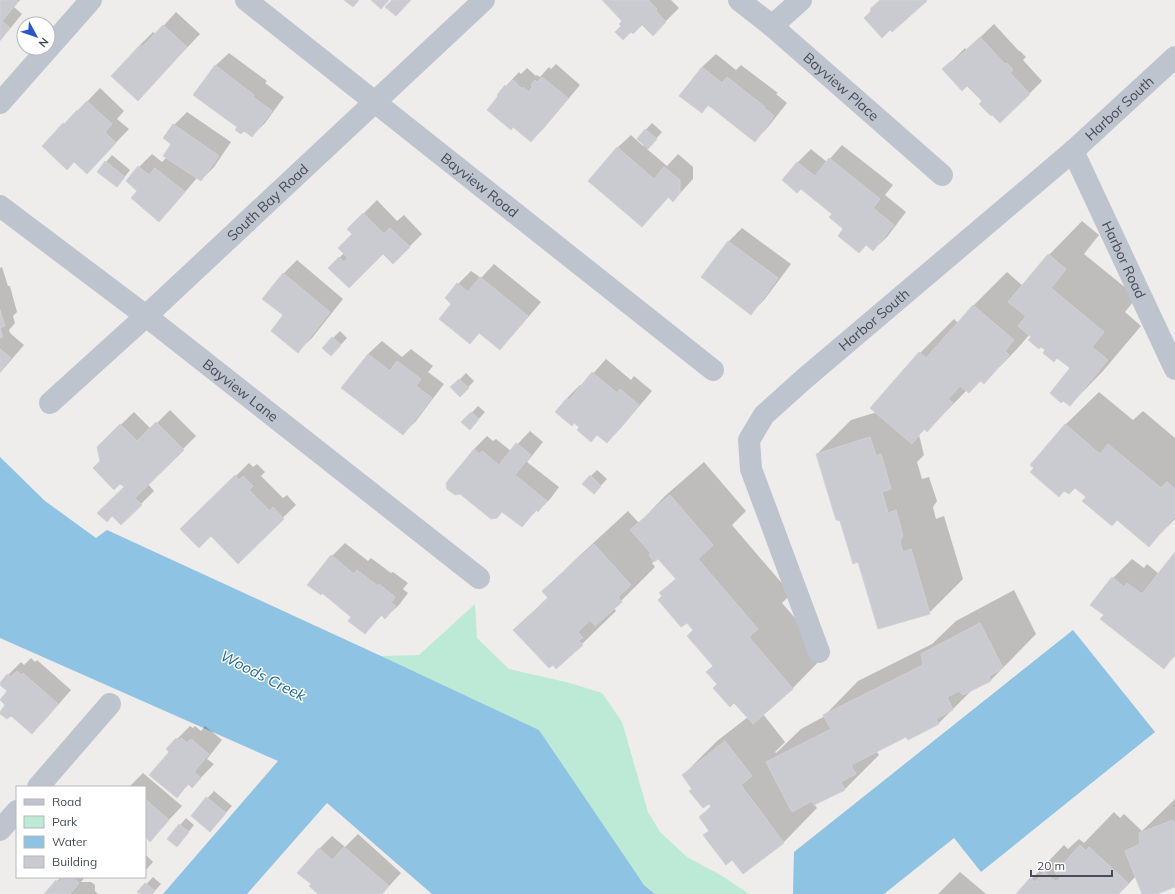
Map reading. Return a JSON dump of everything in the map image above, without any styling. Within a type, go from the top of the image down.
[{"type":"street","points":[[0,103],[91,0]]},
{"type":"street","name":"Bayview Road","points":[[246,0],[713,370]]},
{"type":"street","name":"South Bay Road","points":[[50,403],[146,316],[484,0]]},
{"type":"street","name":"Bayview Place","points":[[739,0],[772,26],[942,175]]},
{"type":"street","points":[[772,26],[801,0]]},
{"type":"street","name":"Harbor South","points":[[819,652],[751,469],[749,440],[764,415],[804,379],[1073,151],[1175,57]]},
{"type":"street","name":"Harbor Road","points":[[1073,151],[1175,369]]},
{"type":"street","name":"Bayview Lane","points":[[0,206],[146,316],[479,578]]},
{"type":"street","points":[[39,786],[110,704]]},
{"type":"street","points":[[0,830],[16,812]]},
{"type":"green space","points":[[475,604],[477,638],[509,669],[570,683],[602,693],[622,722],[648,812],[660,832],[687,857],[724,877],[749,894],[655,894],[381,656],[419,655]]},
{"type":"water","name":"Woods Creek","points":[[0,457],[45,501],[96,538],[107,530],[539,730],[644,885],[655,894],[432,894],[327,803],[247,894],[163,894],[278,761],[0,638]]},
{"type":"water","points":[[1073,630],[1155,732],[981,872],[954,838],[884,894],[793,894],[794,852]]},
{"type":"building","points":[[0,0],[16,0],[18,2],[2,21],[10,28],[0,40]]},
{"type":"building","points":[[344,0],[359,0],[353,7]]},
{"type":"building","points":[[371,0],[389,0],[381,9]]},
{"type":"building","points":[[392,0],[411,0],[396,16],[385,7]]},
{"type":"building","points":[[602,0],[650,0],[649,1],[657,9],[656,11],[666,22],[653,36],[642,25],[633,34],[631,32],[623,40],[615,32],[621,26],[619,24],[622,21]]},
{"type":"building","points":[[880,0],[927,1],[892,32],[890,30],[882,38],[864,18],[871,11],[870,9]]},
{"type":"building","points":[[163,25],[187,47],[138,101],[111,76],[140,45],[142,47]]},
{"type":"building","points":[[980,37],[1005,64],[1007,63],[1013,70],[1010,73],[1030,94],[1000,123],[979,104],[982,101],[967,86],[962,91],[942,69],[951,61],[953,62]]},
{"type":"building","points":[[215,65],[272,111],[252,137],[244,131],[241,134],[235,130],[237,127],[193,95]]},
{"type":"building","points":[[702,67],[722,83],[727,77],[774,116],[755,142],[708,105],[702,113],[679,96]]},
{"type":"building","points":[[542,77],[568,98],[531,142],[513,127],[511,130],[487,110],[505,85],[507,87],[513,80],[522,89],[523,87],[529,92],[533,86],[531,85],[535,80],[537,82]]},
{"type":"building","points":[[87,101],[112,124],[105,132],[116,143],[87,174],[74,162],[67,170],[42,146],[63,123],[65,124]]},
{"type":"building","points":[[173,124],[219,156],[201,181],[163,156],[171,144],[163,138]]},
{"type":"building","points":[[645,129],[657,139],[648,149],[637,139]]},
{"type":"building","points":[[617,147],[654,179],[664,167],[680,180],[680,193],[673,202],[668,197],[642,227],[588,181]]},
{"type":"building","points":[[829,158],[880,199],[873,208],[894,225],[873,251],[866,245],[859,253],[838,236],[843,229],[829,217],[832,214],[801,189],[797,193],[782,180],[797,162],[815,176]]},
{"type":"building","points":[[105,161],[125,177],[117,187],[97,172]]},
{"type":"building","points":[[138,166],[149,175],[155,168],[185,192],[159,222],[131,198],[137,191],[126,181]]},
{"type":"building","points":[[363,213],[384,234],[390,228],[410,247],[393,264],[383,254],[349,288],[328,268],[339,257],[344,262],[348,258],[338,248],[352,234],[347,229]]},
{"type":"building","points":[[728,241],[778,278],[751,315],[701,277]]},
{"type":"building","points":[[1048,254],[1066,269],[1051,288],[1104,332],[1092,347],[1108,360],[1070,406],[1063,401],[1061,403],[1050,393],[1070,368],[1057,358],[1054,362],[1043,353],[1045,350],[1041,347],[1039,349],[1028,340],[1031,337],[1018,326],[1026,316],[1008,302]]},
{"type":"building","points":[[283,273],[330,312],[298,353],[271,331],[283,315],[262,299]]},
{"type":"building","points":[[480,277],[528,316],[500,350],[479,333],[470,344],[439,319],[451,304],[445,298],[457,283],[468,292]]},
{"type":"building","points":[[973,305],[1014,340],[1005,351],[1009,355],[984,384],[980,381],[969,393],[960,386],[948,399],[953,403],[927,432],[924,429],[912,444],[870,408],[919,352],[926,358]]},
{"type":"building","points":[[0,310],[5,326],[0,328]]},
{"type":"building","points":[[0,328],[3,337],[0,338]]},
{"type":"building","points":[[332,337],[341,345],[331,356],[322,348]]},
{"type":"building","points":[[0,349],[11,358],[0,372]]},
{"type":"building","points":[[368,354],[390,371],[397,361],[421,379],[416,386],[432,398],[403,435],[341,388]]},
{"type":"building","points":[[592,372],[617,393],[620,389],[639,405],[607,443],[597,435],[591,442],[577,430],[579,427],[574,423],[572,426],[555,412],[567,398],[569,400]]},
{"type":"building","points":[[459,379],[469,388],[460,397],[450,387]]},
{"type":"building","points":[[471,412],[479,419],[470,430],[461,422]]},
{"type":"building","points":[[156,422],[184,450],[135,498],[142,505],[121,525],[112,516],[107,522],[97,513],[124,487],[120,484],[114,490],[93,468],[100,461],[97,447],[120,424],[137,441]]},
{"type":"building","points":[[1065,424],[1100,454],[1108,444],[1161,488],[1167,482],[1175,489],[1175,516],[1149,547],[1117,520],[1112,526],[1082,501],[1086,497],[1075,488],[1069,494],[1064,491],[1059,497],[1030,472],[1034,468],[1030,465]]},
{"type":"building","points":[[870,437],[876,456],[881,454],[891,489],[882,492],[888,513],[896,510],[903,536],[900,541],[903,552],[911,549],[930,614],[878,629],[858,562],[853,564],[840,521],[836,520],[816,454]]},
{"type":"building","points":[[516,443],[531,455],[515,475],[547,501],[538,512],[536,510],[522,527],[502,512],[497,518],[491,519],[460,494],[455,495],[447,489],[446,483],[474,449],[479,454],[482,451],[499,465]]},
{"type":"building","points":[[235,475],[239,480],[243,476],[253,486],[249,490],[270,511],[273,507],[284,519],[238,564],[211,536],[199,548],[180,529]]},
{"type":"building","points":[[590,475],[601,486],[594,494],[582,484]]},
{"type":"building","points":[[670,495],[713,545],[698,559],[758,629],[749,637],[793,689],[753,724],[734,703],[730,707],[713,688],[717,684],[706,672],[713,666],[687,636],[693,630],[687,623],[681,627],[658,600],[662,596],[659,593],[676,579],[658,559],[654,562],[649,555],[651,553],[630,530]]},
{"type":"building","points":[[594,544],[631,585],[618,597],[622,602],[595,626],[590,620],[578,632],[583,638],[578,640],[583,645],[556,669],[553,665],[549,668],[513,630],[548,598],[542,591]]},
{"type":"building","points":[[1175,552],[1175,654],[1164,669],[1100,619],[1104,615],[1090,605],[1112,577],[1124,587],[1127,583],[1142,594]]},
{"type":"building","points":[[331,555],[354,574],[357,570],[378,586],[379,584],[395,597],[391,603],[396,606],[385,619],[381,615],[365,634],[348,621],[351,617],[322,593],[321,595],[307,585]]},
{"type":"building","points":[[980,623],[1003,668],[989,676],[991,681],[963,695],[959,691],[947,697],[953,710],[936,719],[939,724],[908,740],[906,737],[851,765],[856,774],[841,782],[845,790],[814,805],[812,801],[792,812],[766,762],[831,729],[823,715],[923,665],[921,654]]},
{"type":"building","points":[[17,671],[21,675],[23,673],[58,704],[32,734],[11,716],[7,719],[0,714],[5,705],[0,700],[7,691],[0,685],[0,683],[7,674],[11,677]]},
{"type":"building","points":[[176,738],[179,741],[181,738],[187,743],[191,739],[209,754],[194,772],[201,778],[192,788],[188,784],[177,798],[149,775],[169,752],[166,749]]},
{"type":"building","points":[[725,741],[752,776],[741,785],[784,843],[743,874],[732,860],[726,865],[703,835],[709,831],[699,817],[711,807],[709,804],[703,808],[689,791],[692,789],[682,775]]},
{"type":"building","points":[[206,797],[226,813],[210,832],[191,816]]},
{"type":"building","points":[[146,800],[169,820],[150,842],[146,837]]},
{"type":"building","points":[[1173,820],[1175,823],[1175,887],[1157,894],[1142,894],[1125,851],[1140,844],[1139,833]]},
{"type":"building","points":[[179,824],[189,832],[177,847],[167,839]]},
{"type":"building","points":[[1080,845],[1086,851],[1089,847],[1128,883],[1118,894],[1016,894],[1030,878],[1035,882],[1044,872],[1056,882],[1060,878],[1055,873]]},
{"type":"building","points":[[344,847],[389,886],[382,894],[318,894],[309,886],[311,884],[297,873],[319,848],[332,860]]},
{"type":"building","points":[[62,878],[73,878],[79,883],[70,894],[44,894],[56,880],[58,883]]},
{"type":"building","points":[[145,883],[155,891],[152,894],[140,894],[137,892]]}]
